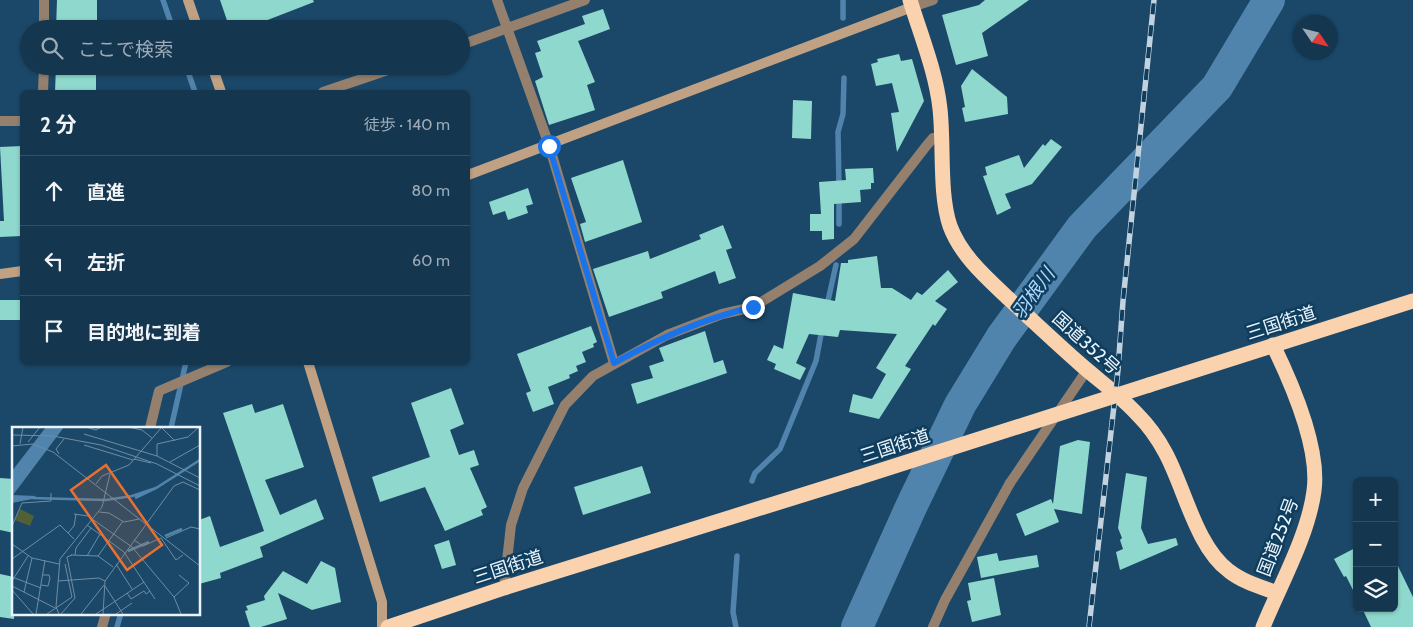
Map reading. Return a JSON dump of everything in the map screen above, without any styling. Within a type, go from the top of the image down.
[{"type":"highway","name":"国道352号","points":[[911,3],[935,79],[943,137],[946,208],[951,227],[963,250],[991,282],[1083,367],[1126,403],[1153,433],[1166,453],[1201,533],[1221,564],[1246,581],[1277,592]]},
{"type":"highway","name":"三国街道","points":[[388,627],[504,588],[668,538],[1413,301]]},
{"type":"highway","name":"国道252号","points":[[1263,627],[1303,532],[1314,491],[1313,457],[1299,406],[1273,345]]},
{"type":"street","points":[[44,0],[44,20]]},
{"type":"street","points":[[188,0],[195,20]]},
{"type":"street","points":[[496,0],[549,146],[614,363]]},
{"type":"street","points":[[470,42],[586,0]]},
{"type":"street","points":[[470,174],[549,146],[911,3],[933,0]]},
{"type":"street","points":[[43,90],[44,75]]},
{"type":"street","points":[[215,75],[220,90]]},
{"type":"street","points":[[329,90],[373,75]]},
{"type":"street","points":[[0,120],[20,121]]},
{"type":"street","points":[[504,588],[511,525],[523,488],[565,406],[593,376],[666,335],[722,314],[753,307],[820,266],[854,239],[926,145],[933,138],[943,137]]},
{"type":"street","points":[[0,274],[20,271]]},
{"type":"street","points":[[150,427],[159,391],[220,365]]},
{"type":"street","points":[[309,365],[382,602],[382,627]]},
{"type":"street","points":[[933,627],[944,600],[1010,483],[1083,367]]},
{"type":"street","points":[[102,627],[106,614]]},
{"type":"building","points":[[57,0],[97,0],[97,20],[56,20]]},
{"type":"building","points":[[220,0],[313,0],[314,2],[267,20],[227,20]]},
{"type":"building","points":[[985,0],[1029,0],[982,33],[988,56],[956,65],[942,15],[979,5]]},
{"type":"building","points":[[603,9],[610,29],[578,41],[595,82],[587,85],[595,110],[549,125],[535,81],[543,77],[535,53],[541,51],[537,41],[585,24],[582,16]]},
{"type":"building","points":[[899,54],[901,61],[912,59],[924,101],[897,152],[891,113],[899,112],[892,83],[876,86],[871,64],[878,62],[877,59]]},
{"type":"building","points":[[972,69],[1007,97],[1008,114],[965,122],[962,108],[965,107],[961,86]]},
{"type":"building","points":[[56,75],[96,75],[96,90],[55,90]]},
{"type":"building","points":[[793,100],[812,101],[811,139],[792,138]]},
{"type":"building","points":[[1051,139],[1062,147],[1032,184],[1005,194],[1011,208],[997,215],[983,176],[987,175],[985,167],[1019,155],[1024,168],[1043,144],[1045,146]]},
{"type":"building","points":[[20,146],[20,236],[0,237],[0,221],[4,221],[0,147]]},
{"type":"building","points":[[623,160],[642,222],[585,242],[580,224],[586,222],[571,178]]},
{"type":"building","points":[[873,168],[874,183],[871,183],[871,189],[860,190],[861,202],[834,204],[834,239],[822,240],[822,231],[810,231],[810,214],[821,214],[819,182],[846,180],[845,169]]},
{"type":"building","points":[[528,188],[533,204],[526,206],[528,213],[508,220],[505,211],[493,215],[489,202]]},
{"type":"building","points":[[723,225],[732,248],[726,250],[736,278],[719,284],[715,271],[661,292],[663,298],[609,317],[593,269],[648,251],[650,259],[701,239],[699,235]]},
{"type":"building","points":[[877,256],[881,288],[892,288],[911,300],[917,292],[922,295],[948,270],[958,282],[935,301],[947,309],[935,326],[933,324],[905,366],[911,369],[879,419],[849,412],[853,394],[872,399],[886,374],[876,368],[897,334],[840,330],[838,337],[809,334],[796,363],[806,368],[800,380],[774,369],[776,364],[767,360],[774,345],[783,349],[793,293],[835,301],[841,263],[848,263],[848,260]]},
{"type":"building","points":[[0,300],[20,300],[20,320],[0,320]]},
{"type":"building","points":[[591,326],[597,342],[593,344],[594,347],[582,352],[586,362],[576,366],[578,371],[569,375],[570,378],[548,387],[554,404],[533,412],[526,393],[531,391],[517,354]]},
{"type":"building","points":[[705,331],[714,363],[723,360],[727,373],[637,404],[631,384],[653,378],[649,366],[664,361],[659,348]]},
{"type":"building","points":[[451,388],[464,424],[450,430],[459,455],[474,450],[479,465],[470,468],[487,507],[481,510],[483,515],[445,531],[425,487],[380,502],[372,477],[430,457],[411,403]]},
{"type":"building","points":[[252,404],[255,413],[283,404],[304,467],[265,480],[280,515],[316,499],[324,519],[260,547],[263,557],[220,573],[221,578],[200,584],[200,520],[210,516],[220,547],[264,531],[223,413]]},
{"type":"building","points":[[1078,440],[1090,442],[1082,514],[1054,509],[1059,522],[1025,536],[1016,514],[1051,499],[1053,504],[1060,446]]},
{"type":"building","points":[[642,466],[651,493],[583,515],[574,487]]},
{"type":"building","points":[[1126,473],[1147,477],[1141,528],[1148,544],[1176,538],[1178,545],[1120,570],[1116,552],[1123,549],[1120,540],[1122,538],[1118,528]]},
{"type":"building","points":[[0,478],[12,479],[12,533],[0,530]]},
{"type":"building","points":[[449,540],[456,565],[442,569],[434,545]]},
{"type":"building","points":[[1353,549],[1353,590],[1346,576],[1344,577],[1334,559]]},
{"type":"building","points":[[997,553],[999,561],[1037,555],[1039,567],[981,578],[977,557]]},
{"type":"building","points":[[321,561],[335,568],[341,602],[312,610],[278,593],[287,619],[261,627],[250,627],[245,611],[248,610],[246,606],[265,600],[264,596],[283,571],[307,584]]},
{"type":"building","points":[[1398,566],[1413,597],[1413,627],[1371,627],[1364,612],[1398,612]]},
{"type":"building","points":[[0,574],[12,577],[12,614],[14,614],[14,619],[0,617]]},
{"type":"building","points":[[994,578],[1001,615],[972,622],[967,601],[971,600],[968,583]]},
{"type":"waterway","points":[[163,0],[170,20]]},
{"type":"waterway","points":[[843,0],[843,18]]},
{"type":"waterway","name":"羽根川","points":[[857,627],[911,507],[960,405],[1001,338],[1082,227],[1217,87],[1269,0]]},
{"type":"waterway","points":[[189,75],[194,90]]},
{"type":"waterway","points":[[839,187],[838,132],[843,114],[844,78]]},
{"type":"waterway","points":[[839,196],[839,224]]},
{"type":"waterway","points":[[827,305],[836,265]]},
{"type":"waterway","points":[[752,481],[755,473],[780,449],[816,361],[822,329]]},
{"type":"waterway","points":[[171,427],[185,365]]},
{"type":"waterway","points":[[736,627],[733,612],[737,556]]},
{"type":"waterway","points":[[117,627],[121,614]]},
{"type":"railway","points":[[1089,627],[1118,370],[1123,301],[1154,0]]},
{"type":"route","points":[[549,146],[614,363],[666,335],[722,314],[753,307]]}]
